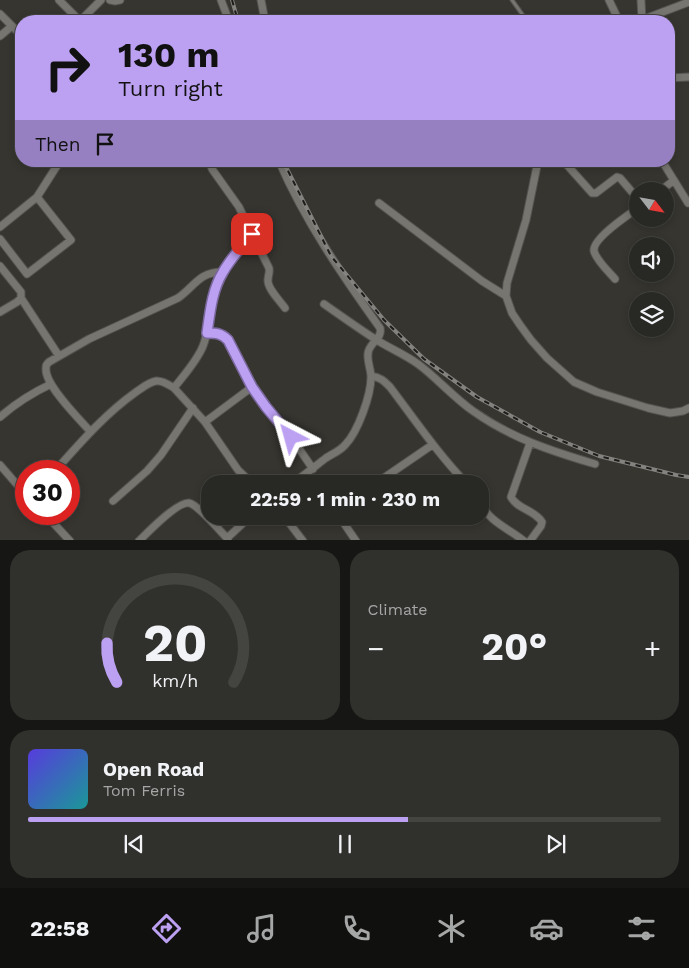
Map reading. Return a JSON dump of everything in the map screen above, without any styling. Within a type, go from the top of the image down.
[{"type":"street","points":[[59,0],[74,15]]},
{"type":"street","points":[[86,15],[100,0]]},
{"type":"street","points":[[110,0],[120,0]]},
{"type":"street","points":[[222,0],[227,15]]},
{"type":"street","points":[[261,0],[264,15]]},
{"type":"street","points":[[609,0],[616,15]]},
{"type":"street","points":[[641,0],[641,15]]},
{"type":"street","points":[[656,15],[689,2]]},
{"type":"street","points":[[0,14],[15,29]]},
{"type":"street","points":[[0,36],[12,26]]},
{"type":"street","points":[[675,78],[689,77]]},
{"type":"street","points":[[0,227],[37,198],[56,167]]},
{"type":"street","points":[[212,167],[239,207],[269,268],[269,286],[285,308]]},
{"type":"street","points":[[282,167],[303,209],[332,259],[381,332],[380,336],[368,350],[367,356],[371,376],[368,399],[351,436],[342,448],[324,459],[304,475]]},
{"type":"street","points":[[537,167],[526,220],[507,283],[506,296],[512,313],[525,333],[547,358],[574,382],[597,392],[670,413],[683,412],[689,408]]},
{"type":"street","points":[[570,167],[594,194],[617,177],[629,188]]},
{"type":"street","points":[[665,167],[688,203]]},
{"type":"street","points":[[0,239],[27,274],[71,240],[37,198]]},
{"type":"street","points":[[379,203],[482,281],[506,296]]},
{"type":"street","points":[[615,279],[594,253],[594,248],[597,241],[629,215]]},
{"type":"street","points":[[174,388],[203,347],[212,300],[222,272],[252,234]]},
{"type":"street","points":[[0,266],[21,292],[21,298],[59,356]]},
{"type":"street","points":[[90,432],[51,384],[46,372],[46,366],[49,362],[96,336],[178,298],[205,274],[222,272]]},
{"type":"street","points":[[0,312],[21,298]]},
{"type":"street","points":[[324,304],[376,340],[417,363],[456,398],[495,425],[530,443],[595,464]]},
{"type":"street","points":[[207,333],[218,333],[224,335],[228,340],[252,387],[291,437],[312,475]]},
{"type":"street","points":[[371,376],[383,379],[432,444],[458,475]]},
{"type":"street","points":[[65,460],[112,411],[151,382],[158,380],[174,388],[193,408],[243,475]]},
{"type":"street","points":[[0,417],[12,406],[51,384]]},
{"type":"street","points":[[205,422],[252,387]]},
{"type":"street","points":[[113,501],[147,471],[161,455],[193,408]]},
{"type":"street","points":[[530,443],[511,497],[516,504],[536,516],[542,522],[530,540]]},
{"type":"street","points":[[388,475],[432,444]]},
{"type":"street","points":[[0,465],[15,482]]},
{"type":"street","points":[[139,540],[173,510],[183,504],[189,502],[201,511]]},
{"type":"street","points":[[489,517],[524,540]]},
{"type":"street","points":[[56,525],[70,540]]},
{"type":"street","points":[[216,525],[228,539],[242,525]]},
{"type":"street","points":[[291,525],[303,540]]},
{"type":"street","points":[[344,525],[353,539]]},
{"type":"lane","points":[[512,0],[523,15]]},
{"type":"railway","points":[[232,0],[236,15]]},
{"type":"railway","points":[[286,167],[331,256],[384,320],[424,359],[477,397],[540,432],[599,456],[689,477]]},
{"type":"route","points":[[252,234],[222,272],[212,300],[207,333],[224,335],[252,387],[291,437]]}]
